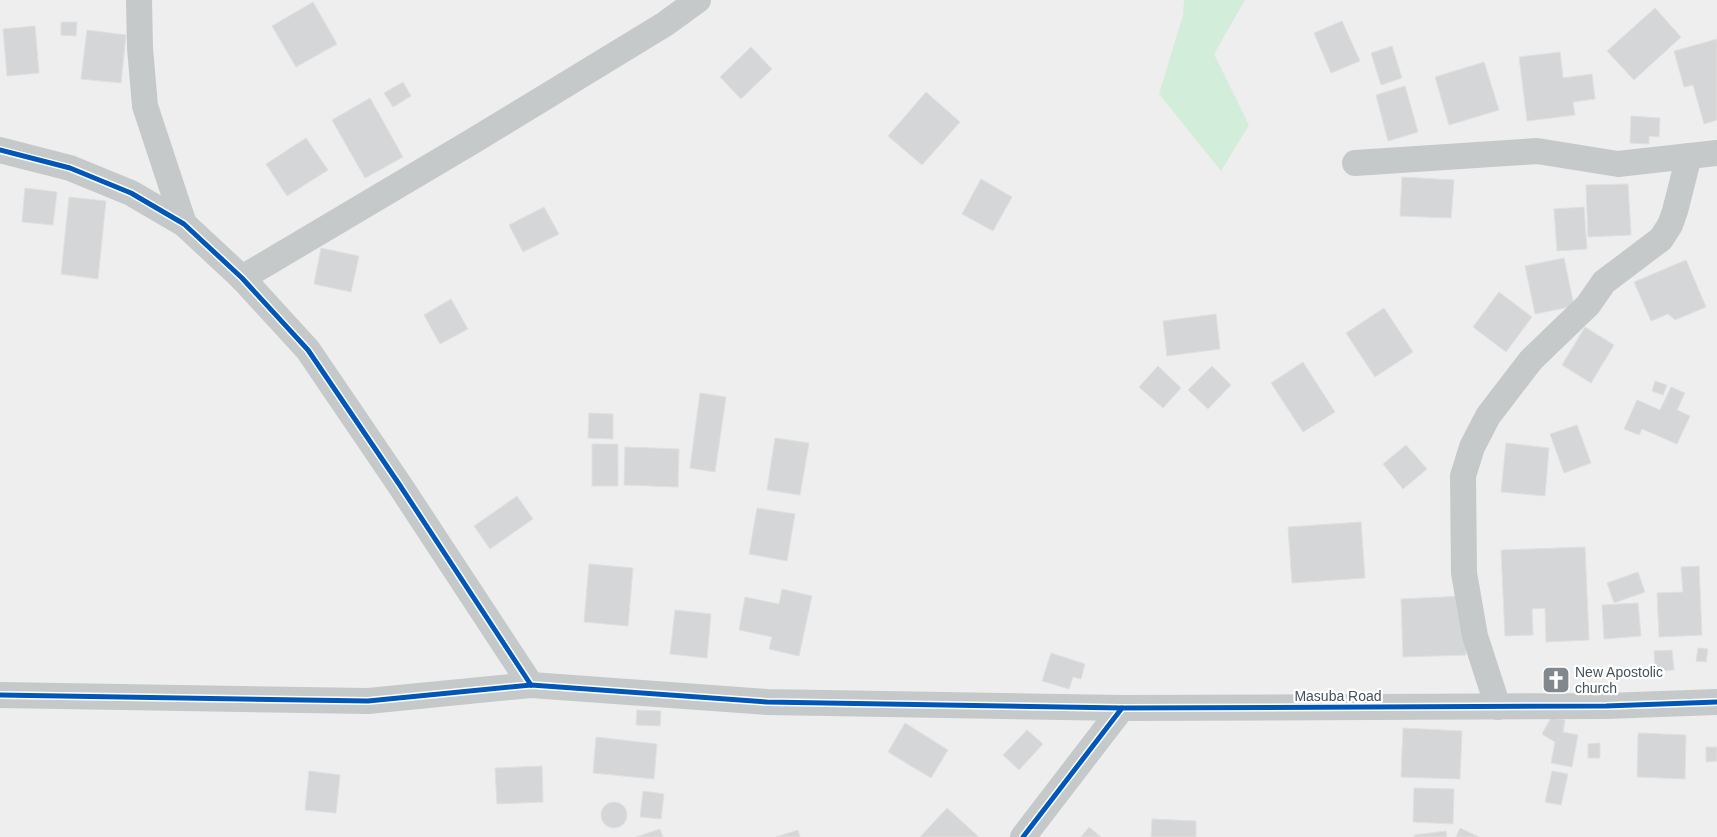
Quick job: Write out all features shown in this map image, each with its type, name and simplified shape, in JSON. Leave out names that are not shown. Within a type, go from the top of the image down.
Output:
[{"type":"street","points":[[139,0],[140,48],[145,106],[184,224]]},
{"type":"street","points":[[242,278],[665,24],[698,0]]},
{"type":"street","points":[[0,150],[70,168],[131,193],[184,224],[242,278],[308,350],[531,685]]},
{"type":"street","points":[[1355,162],[1536,151],[1618,164],[1717,153]]},
{"type":"street","points":[[1498,707],[1475,636],[1464,573],[1464,476],[1472,447],[1488,416],[1531,360],[1588,305],[1604,282],[1661,239],[1670,225],[1675,211],[1690,156]]},
{"type":"street","name":"Masuba Road","points":[[0,695],[368,701],[531,685],[766,702],[1122,708],[1606,706],[1717,702]]},
{"type":"street","points":[[1023,837],[1122,708]]},
{"type":"green space","points":[[1184,0],[1245,0],[1214,54],[1249,125],[1221,171],[1159,94],[1183,15]]},
{"type":"building","points":[[313,2],[337,44],[296,67],[272,26]]},
{"type":"building","points":[[1655,8],[1681,37],[1634,80],[1607,51]]},
{"type":"building","points":[[1342,21],[1360,61],[1331,73],[1314,33]]},
{"type":"building","points":[[61,22],[77,22],[76,36],[61,35]]},
{"type":"building","points":[[35,26],[39,73],[7,76],[3,29]]},
{"type":"building","points":[[87,30],[126,35],[121,83],[81,79]]},
{"type":"building","points":[[1717,39],[1717,120],[1704,124],[1693,85],[1684,87],[1674,51]]},
{"type":"building","points":[[1392,46],[1402,78],[1381,85],[1371,53]]},
{"type":"building","points":[[751,47],[772,69],[741,99],[720,77]]},
{"type":"building","points":[[1560,52],[1563,78],[1592,74],[1595,99],[1573,102],[1575,115],[1527,121],[1519,57]]},
{"type":"building","points":[[1484,62],[1499,110],[1449,125],[1435,77]]},
{"type":"building","points":[[403,82],[411,96],[393,107],[384,93]]},
{"type":"building","points":[[1405,86],[1418,132],[1388,141],[1376,95]]},
{"type":"building","points":[[926,92],[960,122],[922,165],[888,136]]},
{"type":"building","points":[[370,98],[403,157],[365,178],[332,120]]},
{"type":"building","points":[[1631,116],[1660,118],[1659,137],[1649,136],[1649,144],[1630,143]]},
{"type":"building","points":[[306,138],[328,170],[287,196],[266,164]]},
{"type":"building","points":[[1402,177],[1454,180],[1451,218],[1400,216]]},
{"type":"building","points":[[981,179],[1012,197],[993,231],[962,214]]},
{"type":"building","points":[[1628,184],[1631,235],[1588,237],[1586,185]]},
{"type":"building","points":[[25,188],[57,192],[53,225],[22,222]]},
{"type":"building","points":[[69,197],[106,201],[98,279],[61,274]]},
{"type":"building","points":[[544,207],[559,234],[523,252],[509,225]]},
{"type":"building","points":[[1584,207],[1587,249],[1557,251],[1554,209]]},
{"type":"building","points":[[321,248],[359,256],[351,292],[314,284]]},
{"type":"building","points":[[1564,258],[1574,306],[1535,314],[1525,266]]},
{"type":"building","points":[[1686,260],[1706,307],[1675,320],[1668,314],[1651,321],[1634,282]]},
{"type":"building","points":[[1499,292],[1532,317],[1506,352],[1473,327]]},
{"type":"building","points":[[451,299],[468,329],[440,344],[424,315]]},
{"type":"building","points":[[1384,308],[1413,352],[1375,377],[1346,333]]},
{"type":"building","points":[[1216,314],[1220,349],[1167,356],[1163,321]]},
{"type":"building","points":[[1585,327],[1614,345],[1591,383],[1562,365]]},
{"type":"building","points":[[1303,362],[1335,412],[1303,432],[1271,383]]},
{"type":"building","points":[[1158,366],[1181,388],[1163,408],[1139,387]]},
{"type":"building","points":[[1212,366],[1231,385],[1208,409],[1188,390]]},
{"type":"building","points":[[1655,381],[1667,385],[1663,395],[1652,391]]},
{"type":"building","points":[[1671,387],[1685,393],[1677,410],[1690,416],[1677,444],[1642,429],[1639,435],[1624,429],[1637,400],[1660,410]]},
{"type":"building","points":[[700,393],[726,397],[715,472],[690,468]]},
{"type":"building","points":[[589,413],[613,414],[613,439],[588,438]]},
{"type":"building","points":[[1577,425],[1591,463],[1564,473],[1550,434]]},
{"type":"building","points":[[775,438],[809,443],[800,495],[767,490]]},
{"type":"building","points":[[1506,443],[1549,448],[1545,496],[1501,492]]},
{"type":"building","points":[[592,444],[618,444],[618,486],[592,486]]},
{"type":"building","points":[[1406,445],[1427,469],[1403,489],[1383,464]]},
{"type":"building","points":[[625,447],[679,449],[678,487],[624,485]]},
{"type":"building","points":[[517,496],[533,519],[490,549],[474,526]]},
{"type":"building","points":[[757,508],[795,514],[787,561],[749,554]]},
{"type":"building","points":[[1361,522],[1365,578],[1292,583],[1288,527]]},
{"type":"building","points":[[1585,547],[1589,640],[1546,642],[1545,608],[1532,609],[1533,635],[1505,636],[1501,550]]},
{"type":"building","points":[[589,564],[633,568],[628,626],[584,622]]},
{"type":"building","points":[[1699,566],[1702,635],[1659,637],[1657,593],[1683,592],[1681,567]]},
{"type":"building","points":[[1638,572],[1645,592],[1614,603],[1607,583]]},
{"type":"building","points":[[782,589],[812,596],[799,656],[769,649],[772,637],[739,630],[745,597],[779,604]]},
{"type":"building","points":[[1464,596],[1466,655],[1403,657],[1401,599]]},
{"type":"building","points":[[1638,603],[1641,636],[1604,639],[1602,605]]},
{"type":"building","points":[[675,610],[711,614],[707,658],[670,654]]},
{"type":"building","points":[[1698,648],[1708,649],[1706,662],[1696,661]]},
{"type":"building","points":[[1672,650],[1674,670],[1655,671],[1654,651]]},
{"type":"building","points":[[1051,653],[1085,664],[1081,679],[1073,677],[1069,689],[1042,681]]},
{"type":"building","points":[[637,710],[661,711],[660,726],[636,725]]},
{"type":"building","points":[[1551,718],[1565,720],[1563,732],[1578,735],[1572,767],[1551,763],[1555,742],[1542,734]]},
{"type":"building","points":[[905,723],[948,750],[931,778],[888,752]]},
{"type":"building","points":[[1403,728],[1462,731],[1460,779],[1401,777]]},
{"type":"building","points":[[1027,730],[1043,744],[1019,770],[1003,755]]},
{"type":"building","points":[[1638,733],[1686,735],[1685,779],[1637,777]]},
{"type":"building","points":[[596,737],[657,744],[654,779],[593,773]]},
{"type":"building","points":[[1600,743],[1600,758],[1588,758],[1588,744]]},
{"type":"building","points":[[1706,747],[1717,747],[1717,761],[1706,762]]},
{"type":"building","points":[[542,766],[543,802],[497,804],[495,768]]},
{"type":"building","points":[[309,771],[340,775],[336,813],[305,810]]},
{"type":"building","points":[[1552,771],[1568,774],[1561,805],[1545,802]]},
{"type":"building","points":[[1414,788],[1454,789],[1453,824],[1413,822]]},
{"type":"building","points":[[643,791],[664,794],[661,819],[640,817]]},
{"type":"building","points":[[614,802],[623,806],[627,815],[623,824],[614,828],[605,824],[601,815],[605,806]]},
{"type":"building","points":[[947,808],[979,837],[920,837]]},
{"type":"building","points":[[1152,819],[1196,821],[1196,837],[1151,837]]},
{"type":"building","points":[[1089,827],[1101,837],[1081,837]]},
{"type":"building","points":[[1460,828],[1479,837],[1456,837]]},
{"type":"building","points":[[660,829],[663,837],[636,837]]},
{"type":"building","points":[[798,830],[800,837],[776,837]]},
{"type":"building","points":[[1446,831],[1447,837],[1414,837],[1414,835]]},
{"type":"cycle path","points":[[0,150],[70,168],[131,193],[184,224],[242,278],[308,350],[531,685]]},
{"type":"cycle path","points":[[0,695],[368,701],[531,685],[767,702],[1122,708]]},
{"type":"cycle path","points":[[1023,837],[1122,708],[1606,706],[1717,702]]},
{"type":"place","name":"New Apostolic church","points":[[1556,680]]}]
